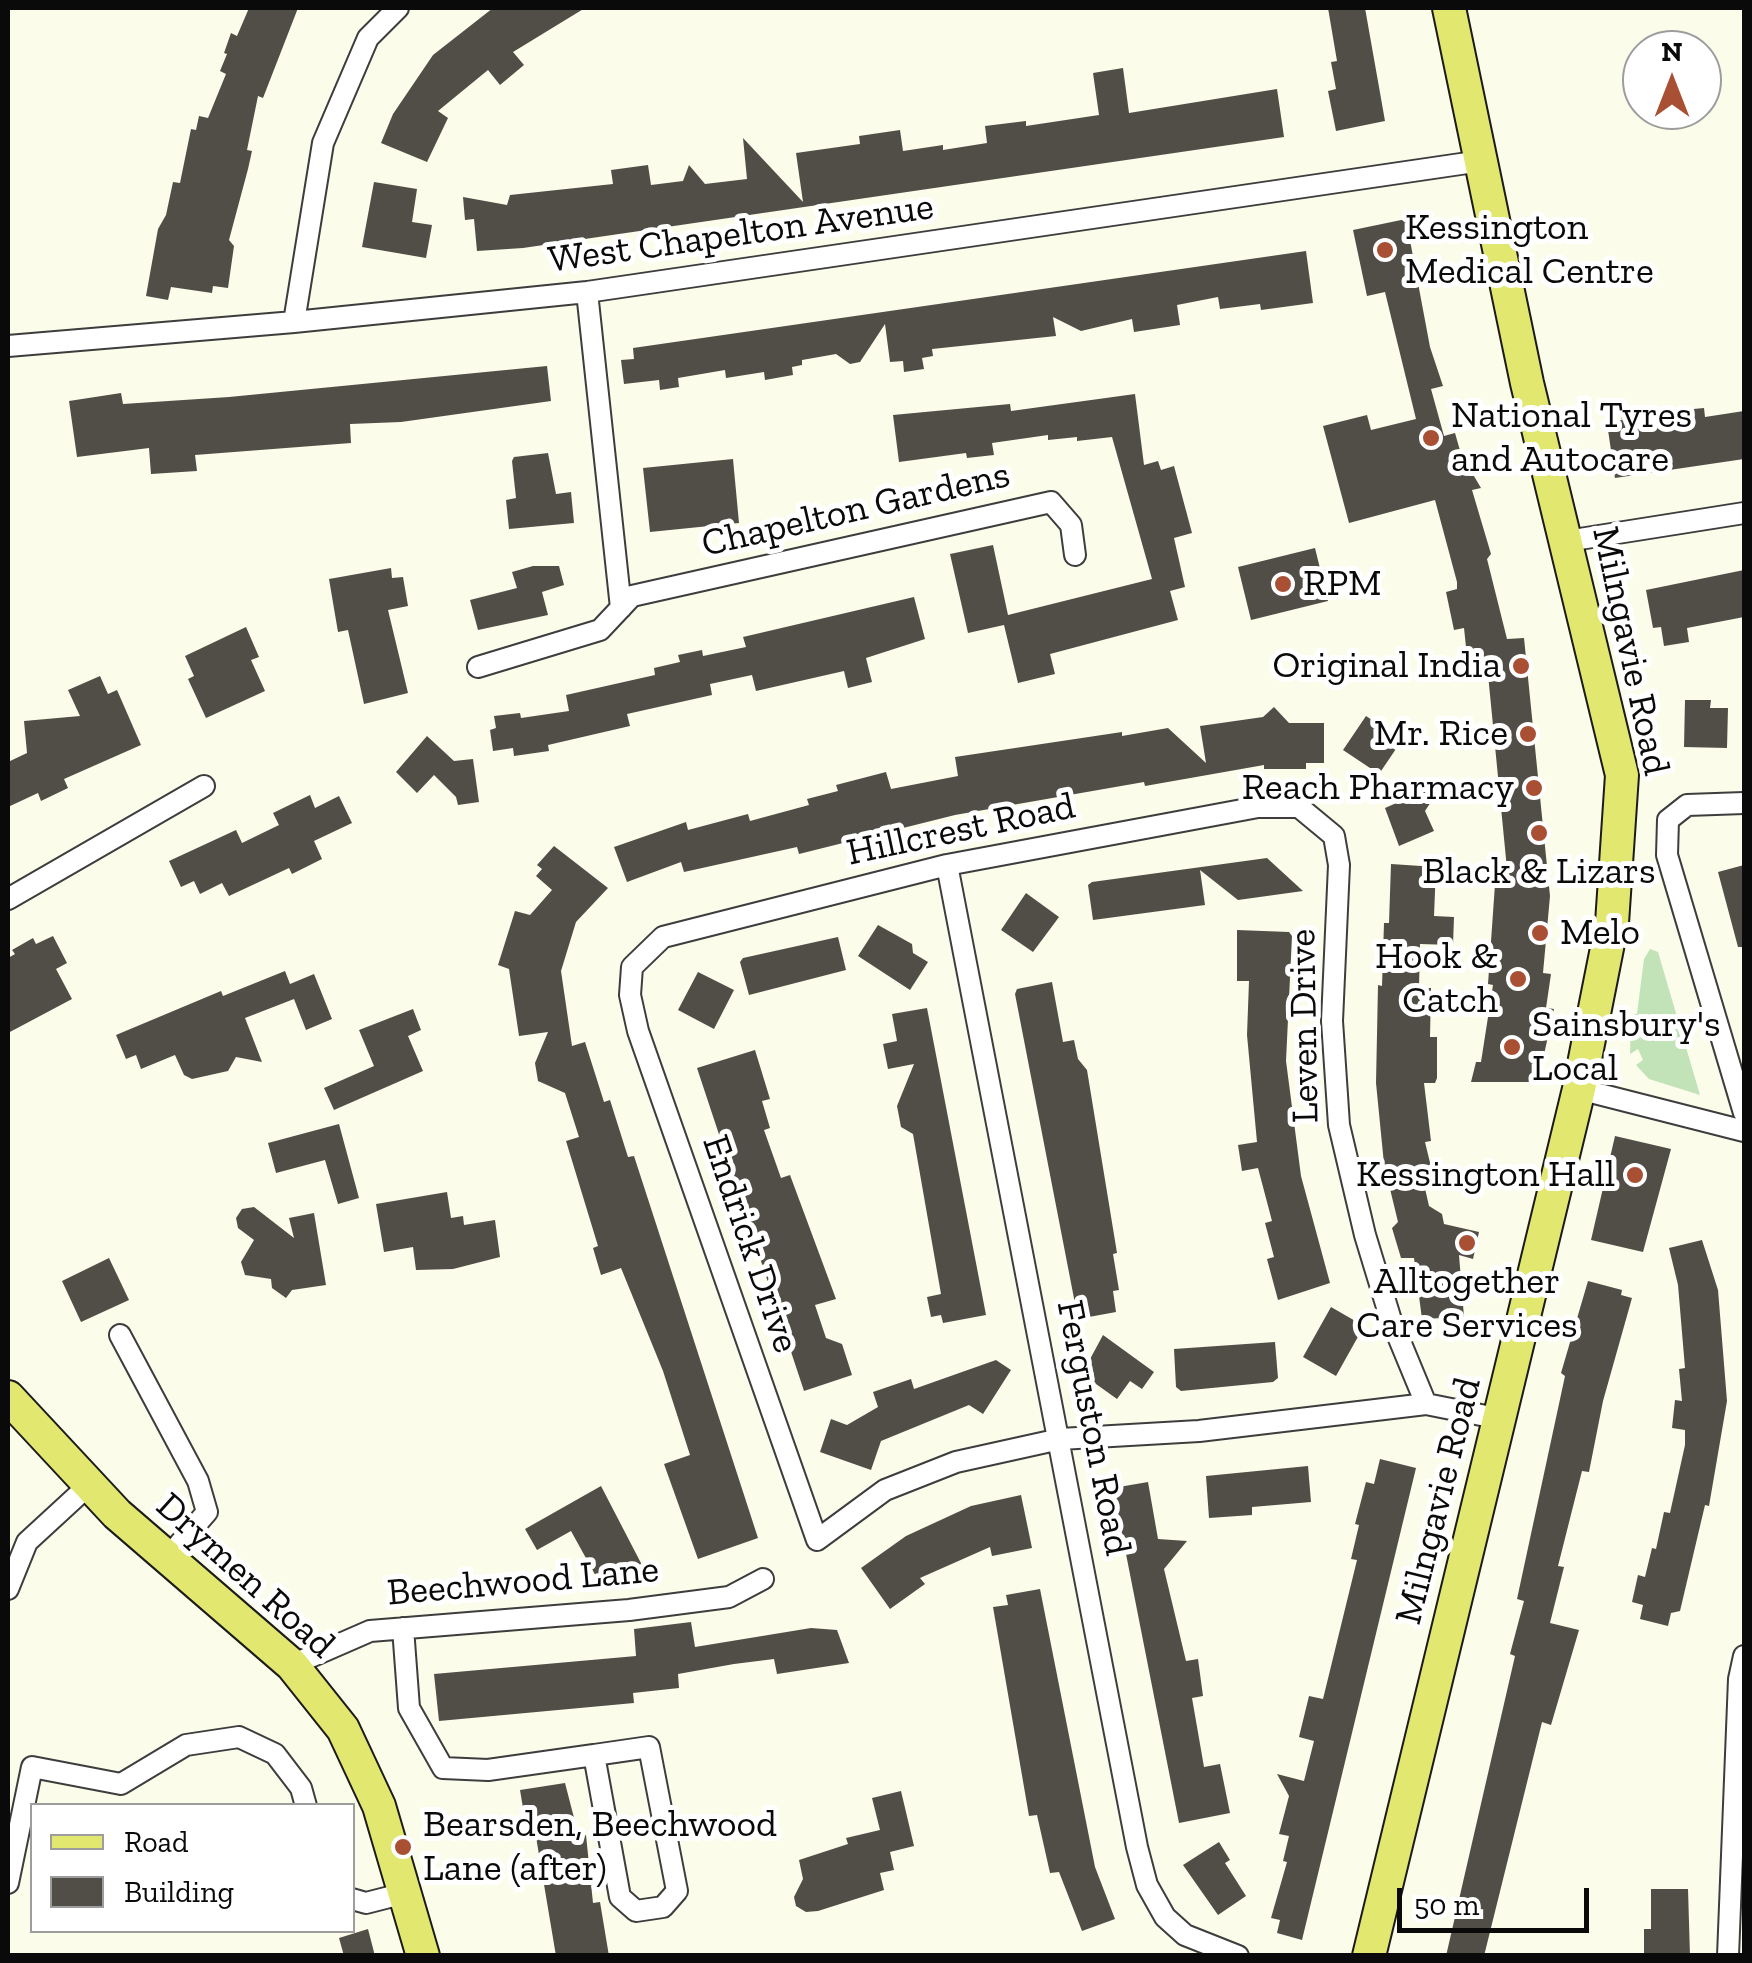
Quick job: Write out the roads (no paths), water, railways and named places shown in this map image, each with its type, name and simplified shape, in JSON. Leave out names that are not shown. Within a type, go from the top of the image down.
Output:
[{"type":"main road","name":"Milngavie Road","points":[[1370,1956],[1579,1088],[1612,924],[1622,775],[1527,383],[1449,8]]},
{"type":"main road","name":"Drymen Road","points":[[8,1397],[89,1485],[292,1665],[343,1729],[379,1806],[423,1956]]},
{"type":"street","points":[[294,322],[323,143],[368,38],[398,8]]},
{"type":"street","name":"West Chapelton Avenue","points":[[8,346],[587,292],[1481,161]]},
{"type":"street","points":[[587,292],[621,608]]},
{"type":"street","name":"Chapelton Gardens","points":[[478,667],[600,630],[632,596],[1051,502],[1070,525],[1075,555]]},
{"type":"street","points":[[1567,541],[1744,512]]},
{"type":"street","points":[[8,900],[204,786]]},
{"type":"street","points":[[1744,803],[1687,804],[1668,820],[1667,854],[1744,1113]]},
{"type":"street","name":"Hillcrest Road","points":[[632,968],[663,937],[947,865],[1258,807],[1299,807],[1316,820]]},
{"type":"street","name":"Leven Drive","points":[[1316,820],[1334,836],[1339,865],[1332,1022],[1339,1125],[1380,1284],[1426,1404]]},
{"type":"street","name":"Ferguston Road","points":[[947,865],[1147,1885],[1165,1917],[1185,1934],[1238,1956]]},
{"type":"street","name":"Endrick Drive","points":[[632,968],[630,995],[638,1031],[817,1540],[885,1490],[956,1462],[1060,1439]]},
{"type":"street","points":[[1579,1088],[1744,1131]]},
{"type":"street","points":[[120,1335],[198,1481],[208,1512],[168,1557]]},
{"type":"street","points":[[1060,1439],[1199,1431],[1426,1404],[1501,1419]]},
{"type":"street","points":[[8,1589],[15,1563],[28,1542],[89,1485]]},
{"type":"street","name":"Beechwood Lane","points":[[292,1665],[370,1631],[629,1610],[729,1597],[762,1579]]},
{"type":"street","points":[[403,1628],[409,1708],[442,1768],[488,1770],[650,1747],[676,1892],[663,1907],[636,1911],[620,1896],[594,1755]]},
{"type":"street","points":[[1728,1956],[1740,1773],[1739,1679],[1744,1656]]},
{"type":"street","points":[[8,1883],[32,1766],[121,1784],[186,1745],[239,1736],[275,1754],[301,1788],[305,1803]]},
{"type":"street","points":[[355,1900],[366,1904],[405,1893]]},
{"type":"place","name":"Kessington Medical Centre","points":[[1385,250]]},
{"type":"place","name":"National Tyres and Autocare","points":[[1431,438]]},
{"type":"place","name":"RPM","points":[[1283,584]]},
{"type":"place","name":"Original India","points":[[1521,666]]},
{"type":"place","name":"Mr. Rice","points":[[1528,734]]},
{"type":"place","name":"Reach Pharmacy","points":[[1534,788]]},
{"type":"place","name":"Black & Lizars","points":[[1539,833]]},
{"type":"place","name":"Melo","points":[[1540,933]]},
{"type":"place","name":"Hook & Catch","points":[[1518,979]]},
{"type":"place","name":"Sainsbury's Local","points":[[1512,1047]]},
{"type":"place","name":"Kessington Hall","points":[[1635,1175]]},
{"type":"place","name":"Alltogether Care Services","points":[[1467,1243]]},
{"type":"place","name":"Bearsden, Beechwood Lane (after)","points":[[403,1847]]}]
